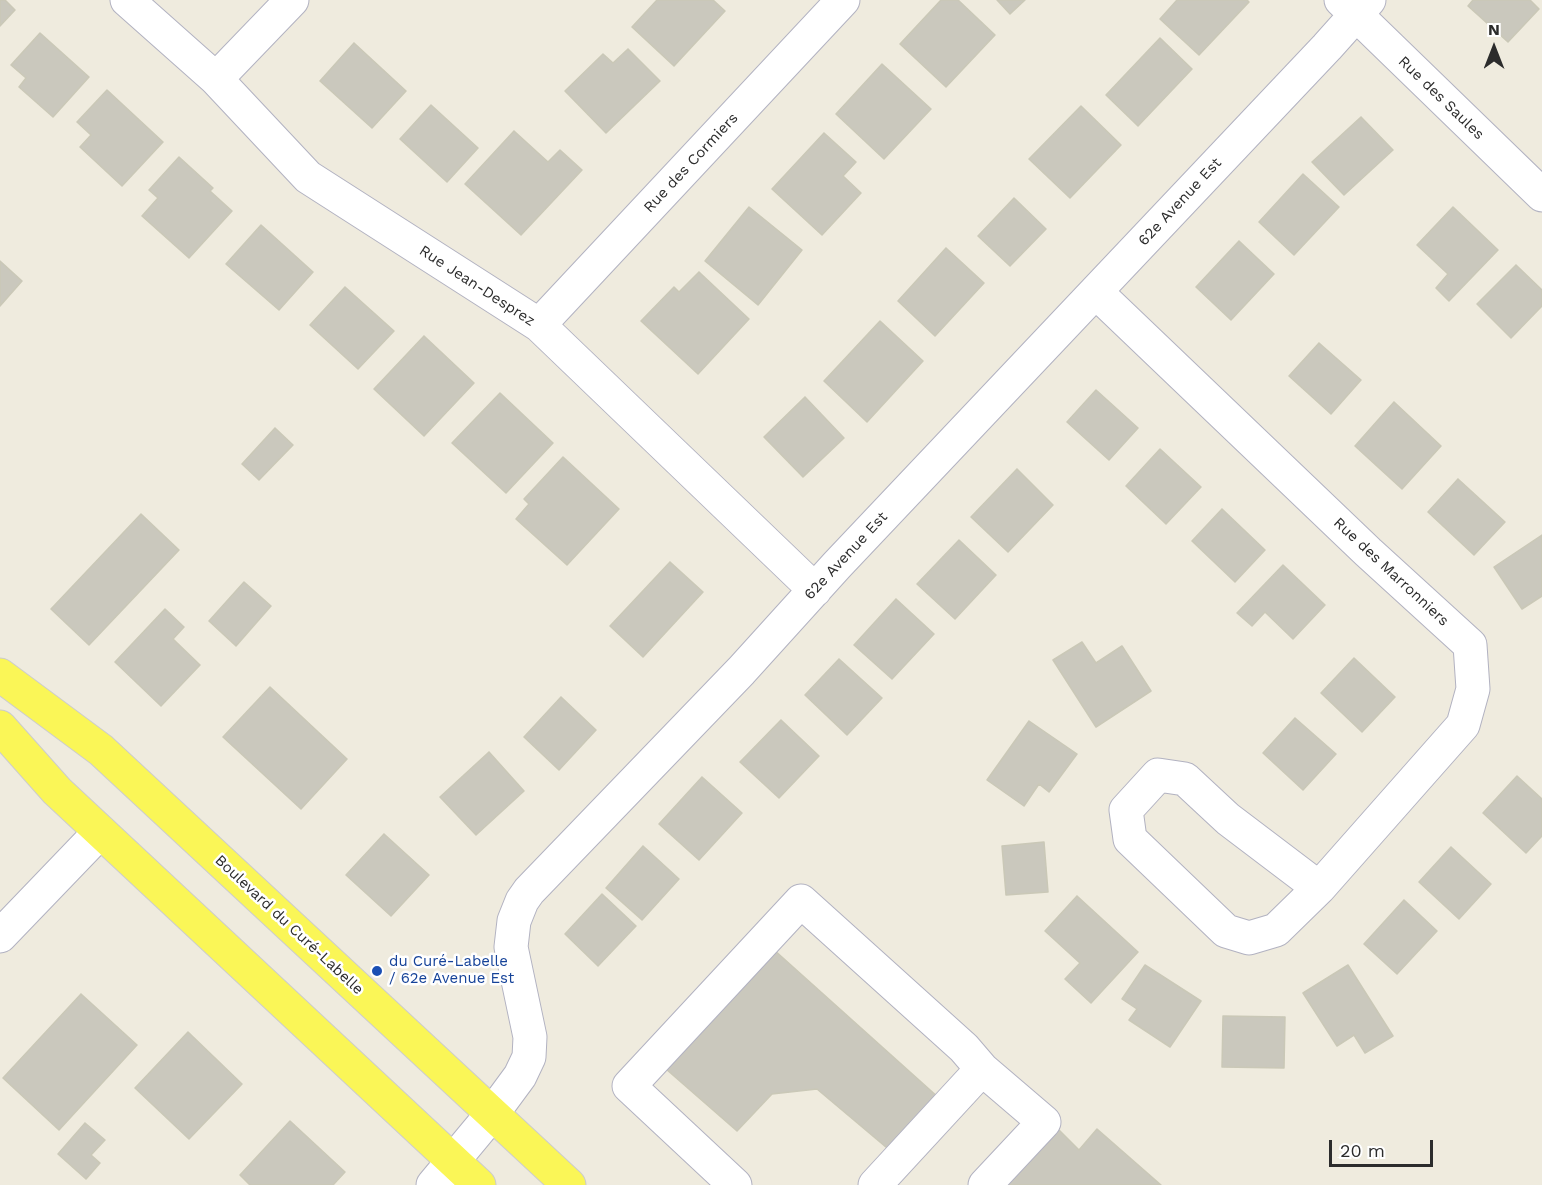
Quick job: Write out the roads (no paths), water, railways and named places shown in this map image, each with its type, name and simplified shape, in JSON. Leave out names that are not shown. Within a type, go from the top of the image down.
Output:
[{"type":"main road","name":"Boulevard du Curé-Labelle","points":[[0,675],[101,750],[570,1185]]},
{"type":"main road","points":[[0,727],[57,791],[443,1173],[479,1185]]},
{"type":"street","name":"Rue Jean-Desprez","points":[[127,0],[216,79],[308,177],[539,325],[815,590]]},
{"type":"street","points":[[216,79],[292,0]]},
{"type":"street","name":"Rue des Cormiers","points":[[539,325],[843,0]]},
{"type":"street","name":"Rue des Saules","points":[[1355,5],[1542,195]]},
{"type":"street","name":"62e Avenue Est","points":[[443,1173],[492,1114],[526,1064],[530,1049],[530,1036],[512,947],[514,921],[522,901],[538,879],[741,670],[1096,292],[1355,5]]},
{"type":"street","name":"Rue des Marronniers","points":[[1096,292],[1368,552],[1470,645],[1473,689],[1463,725],[1319,888],[1276,930],[1249,938],[1226,931],[1130,839],[1126,810],[1158,775],[1185,779],[1228,819],[1319,888]]},
{"type":"street","points":[[0,936],[100,832]]},
{"type":"street","points":[[735,1185],[629,1086],[801,901],[964,1048],[982,1069],[1044,1122],[985,1185]]},
{"type":"street","points":[[875,1185],[982,1069]]},
{"type":"place","name":"du Curé-Labelle / 62e Avenue Est","points":[[377,971]]}]
